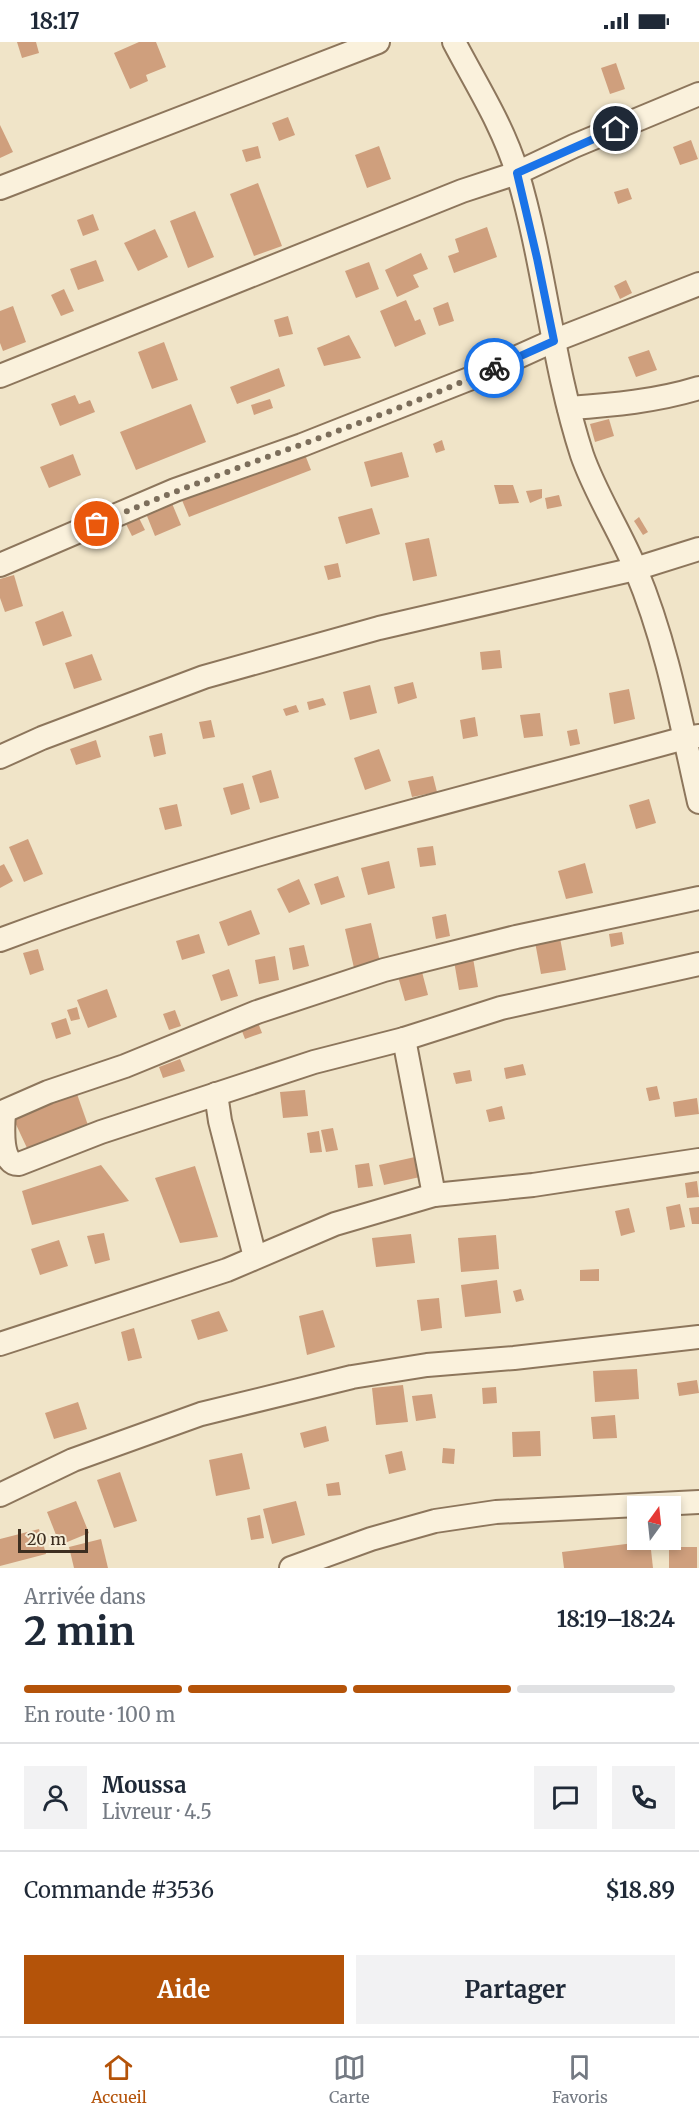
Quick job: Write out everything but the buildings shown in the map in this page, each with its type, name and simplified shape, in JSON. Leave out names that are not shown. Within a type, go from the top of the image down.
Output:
[{"type":"street","points":[[0,188],[378,42]]},
{"type":"street","points":[[454,42],[500,126],[517,173],[569,408],[583,456],[636,569],[664,646],[692,737],[699,802]]},
{"type":"street","points":[[0,376],[462,191],[517,173],[574,146],[699,94]]},
{"type":"street","points":[[0,566],[175,490],[302,445],[699,284]]},
{"type":"street","points":[[569,408],[631,403],[677,395],[699,388]]},
{"type":"street","points":[[0,757],[42,738],[204,677],[379,628],[636,569],[699,549]]},
{"type":"street","points":[[0,940],[64,916],[235,860],[692,737]]},
{"type":"street","points":[[699,898],[516,937],[384,970],[257,1012],[125,1066],[48,1092],[2,1112],[4,1150],[8,1161],[19,1164],[101,1132],[314,1062],[404,1039],[501,1008],[699,964]]},
{"type":"street","points":[[404,1039],[434,1195]]},
{"type":"street","points":[[216,1094],[220,1121],[255,1257]]},
{"type":"street","points":[[0,1344],[227,1270],[335,1224],[434,1195],[533,1185],[699,1160]]},
{"type":"street","points":[[0,1495],[73,1460],[201,1414],[352,1377],[427,1365],[514,1358],[699,1337]]},
{"type":"street","points":[[298,1567],[371,1539],[435,1521],[496,1512],[699,1502]]},
{"type":"way so far","points":[[97,524],[175,490],[302,445],[494,368]]},
{"type":"route","points":[[494,368],[554,341],[517,173],[616,129]]}]
